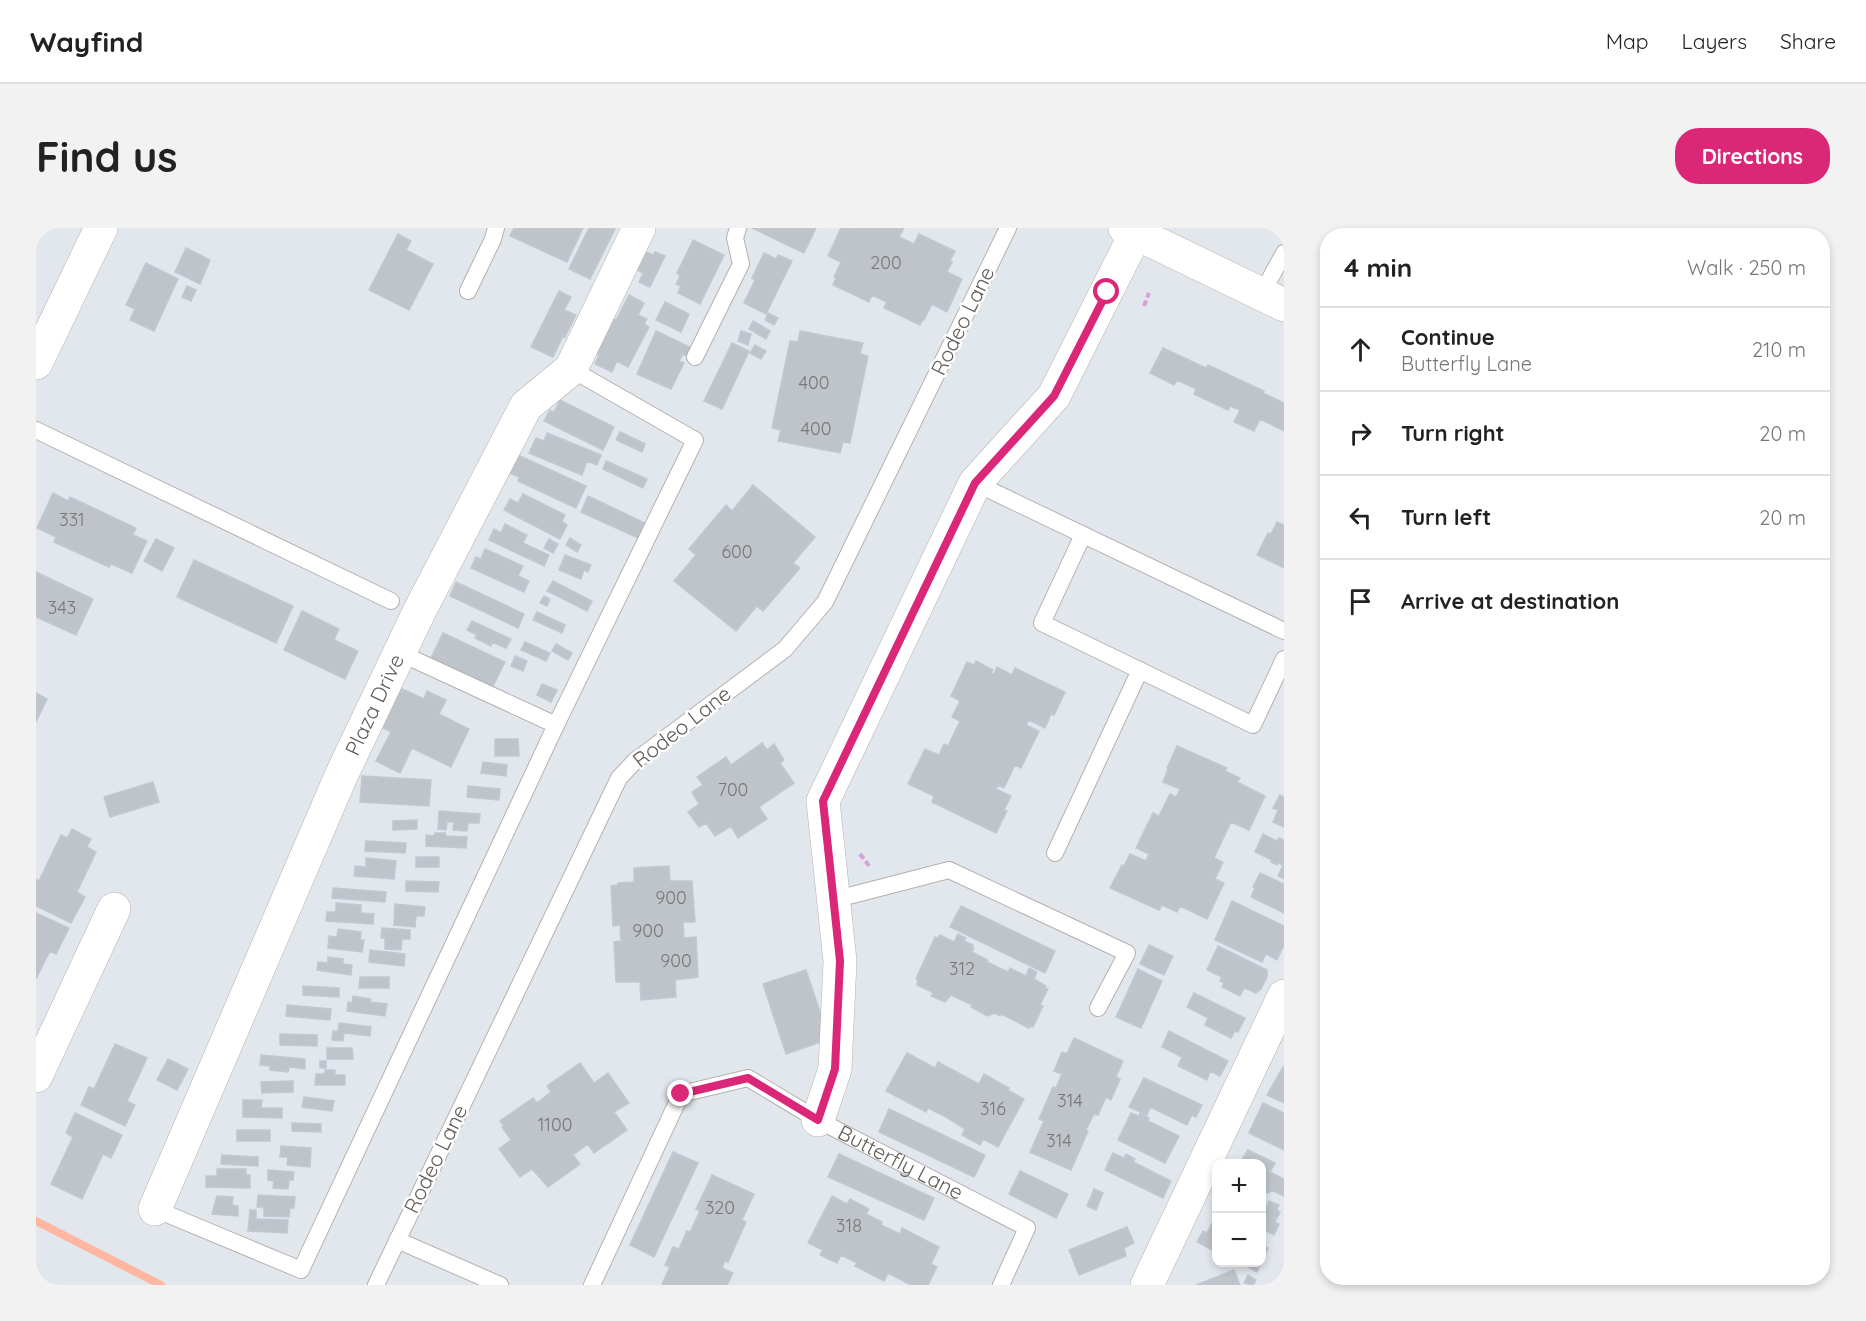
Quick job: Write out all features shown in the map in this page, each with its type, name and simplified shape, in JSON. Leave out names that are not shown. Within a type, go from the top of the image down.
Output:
[{"type":"street","points":[[36,363],[101,228]]},
{"type":"street","name":"Plaza Drive","points":[[155,1209],[341,776],[424,602],[526,406],[571,369],[639,228]]},
{"type":"street","points":[[1131,231],[1273,300]]},
{"type":"street","name":"Butterfly Lane","points":[[818,1120],[835,1069],[840,961],[823,801],[975,483],[1054,396],[1131,231]]},
{"type":"street","points":[[36,1076],[114,909]]},
{"type":"street","points":[[1147,1285],[1284,996]]},
{"type":"lane","points":[[468,291],[496,228]]},
{"type":"lane","points":[[695,357],[741,264],[735,238],[738,228]]},
{"type":"lane","name":"Rodeo Lane","points":[[376,1285],[619,778],[635,762],[785,649],[825,602],[1008,228]]},
{"type":"lane","points":[[1273,300],[1284,253]]},
{"type":"lane","points":[[155,1209],[301,1270],[556,725],[695,440],[571,369]]},
{"type":"lane","points":[[36,430],[391,601]]},
{"type":"lane","points":[[975,483],[1284,631]]},
{"type":"lane","points":[[1083,535],[1042,623],[1253,724],[1284,659]]},
{"type":"lane","points":[[400,653],[556,725]]},
{"type":"lane","points":[[1055,853],[1140,670]]},
{"type":"lane","points":[[833,900],[949,870],[1127,953],[1098,1008]]},
{"type":"lane","points":[[592,1285],[681,1094],[748,1078],[818,1120]]},
{"type":"lane","name":"Butterfly Lane","points":[[818,1120],[1027,1228],[1001,1285]]},
{"type":"lane","points":[[397,1240],[500,1285]]},
{"type":"path","points":[[1144,306],[1149,293]]},
{"type":"path","points":[[860,853],[873,871],[881,888]]},
{"type":"building","points":[[514,228],[583,228],[567,262],[510,236]]},
{"type":"building","points":[[589,228],[615,229],[590,279],[569,269]]},
{"type":"building","points":[[752,228],[816,228],[804,253]]},
{"type":"building","points":[[841,228],[857,230],[857,228],[904,228],[899,237],[914,244],[919,234],[955,251],[947,272],[962,279],[947,312],[932,304],[920,325],[884,308],[887,302],[872,295],[869,302],[833,285],[841,262],[828,256]]},
{"type":"building","points":[[398,234],[411,241],[406,250],[433,264],[409,310],[369,290]]},
{"type":"building","points":[[693,240],[724,255],[700,304],[678,293],[681,286],[676,284],[680,276],[677,273]]},
{"type":"building","points":[[186,248],[210,260],[200,284],[175,272]]},
{"type":"building","points":[[643,251],[665,256],[650,287],[639,282],[643,273],[635,269]]},
{"type":"building","points":[[764,253],[776,259],[778,255],[792,261],[766,314],[744,303],[755,280],[752,278]]},
{"type":"building","points":[[146,263],[178,279],[154,331],[130,320],[135,309],[126,305]]},
{"type":"building","points":[[187,286],[196,290],[191,301],[182,297]]},
{"type":"building","points":[[559,291],[571,297],[564,310],[576,315],[553,357],[531,347]]},
{"type":"building","points":[[629,295],[644,303],[638,315],[647,319],[644,324],[649,327],[628,367],[617,361],[612,372],[595,364],[599,355],[594,353],[611,318],[616,320]]},
{"type":"building","points":[[665,302],[689,314],[681,332],[656,320]]},
{"type":"building","points":[[768,313],[778,318],[774,325],[765,320]]},
{"type":"building","points":[[753,321],[770,331],[766,339],[749,329]]},
{"type":"building","points":[[656,331],[692,348],[688,357],[683,354],[679,361],[684,363],[671,389],[637,374]]},
{"type":"building","points":[[741,331],[751,334],[748,345],[738,341]]},
{"type":"building","points":[[800,331],[863,343],[860,354],[868,356],[850,443],[843,442],[840,453],[778,441],[781,430],[772,428],[790,341],[798,342]]},
{"type":"building","points":[[732,343],[749,351],[722,409],[704,401]]},
{"type":"building","points":[[755,345],[766,351],[761,359],[750,353]]},
{"type":"building","points":[[1163,348],[1206,368],[1208,365],[1284,403],[1284,431],[1260,419],[1254,431],[1234,422],[1240,410],[1230,406],[1228,410],[1194,394],[1196,389],[1177,380],[1174,385],[1150,373]]},
{"type":"building","points":[[560,400],[614,427],[603,450],[544,421],[550,410],[554,412]]},
{"type":"building","points":[[620,432],[645,444],[642,452],[616,440]]},
{"type":"building","points":[[547,433],[601,455],[597,465],[587,461],[582,475],[529,453],[536,438],[544,441]]},
{"type":"building","points":[[518,455],[586,486],[576,508],[518,481],[519,477],[510,473]]},
{"type":"building","points":[[606,461],[647,479],[643,488],[603,469]]},
{"type":"building","points":[[753,485],[815,537],[793,563],[800,568],[763,611],[757,606],[736,631],[674,581],[696,555],[689,549],[726,505],[732,511]]},
{"type":"building","points":[[53,493],[68,501],[70,497],[136,528],[133,535],[147,541],[132,573],[111,564],[109,567],[54,542],[56,537],[37,528]]},
{"type":"building","points":[[523,494],[565,515],[562,521],[567,525],[560,539],[504,510],[510,499],[518,503]]},
{"type":"building","points":[[588,496],[645,523],[638,538],[581,512]]},
{"type":"building","points":[[1277,522],[1284,525],[1284,568],[1257,555],[1268,533],[1271,534]]},
{"type":"building","points":[[505,524],[527,535],[523,543],[549,555],[544,566],[489,540],[494,529],[501,533]]},
{"type":"building","points":[[570,538],[581,545],[577,552],[566,545]]},
{"type":"building","points":[[156,539],[174,548],[162,571],[144,561]]},
{"type":"building","points":[[549,539],[558,544],[553,553],[544,548]]},
{"type":"building","points":[[485,549],[523,566],[518,576],[529,581],[524,592],[471,568],[476,557],[481,559]]},
{"type":"building","points":[[565,555],[591,565],[588,572],[584,570],[581,579],[559,570]]},
{"type":"building","points":[[194,560],[293,606],[276,643],[177,597]]},
{"type":"building","points":[[36,572],[93,599],[76,635],[36,617]]},
{"type":"building","points":[[553,581],[592,601],[587,611],[547,591]]},
{"type":"building","points":[[456,582],[524,614],[518,628],[450,596]]},
{"type":"building","points":[[544,596],[550,599],[547,606],[540,603]]},
{"type":"building","points":[[302,611],[339,629],[334,640],[358,651],[345,679],[284,650]]},
{"type":"building","points":[[537,612],[565,625],[562,633],[533,620]]},
{"type":"building","points":[[472,621],[511,639],[506,648],[492,642],[491,646],[475,638],[477,635],[467,630]]},
{"type":"building","points":[[443,633],[505,662],[491,690],[430,660]]},
{"type":"building","points":[[525,642],[550,653],[546,661],[521,650]]},
{"type":"building","points":[[556,644],[572,653],[568,660],[552,651]]},
{"type":"building","points":[[515,656],[527,661],[523,671],[511,666]]},
{"type":"building","points":[[976,661],[993,670],[991,673],[994,674],[997,667],[1012,675],[1015,668],[1065,692],[1045,728],[1029,720],[1026,725],[1039,731],[1021,768],[1015,765],[1004,788],[998,785],[996,789],[1011,796],[1004,810],[1007,811],[996,833],[932,802],[934,796],[908,784],[925,749],[939,755],[944,744],[948,746],[960,721],[952,717],[960,701],[951,696],[967,662],[974,665]]},
{"type":"building","points":[[542,684],[557,690],[551,702],[537,695]]},
{"type":"building","points":[[400,688],[424,699],[427,691],[446,700],[439,714],[469,729],[451,767],[412,748],[400,773],[376,761],[391,732],[381,727]]},
{"type":"building","points":[[36,693],[47,699],[36,722]]},
{"type":"building","points":[[495,739],[518,739],[519,756],[495,756]]},
{"type":"building","points":[[762,743],[767,750],[774,744],[784,760],[780,763],[794,783],[759,807],[767,819],[738,838],[731,826],[715,836],[706,823],[699,827],[688,812],[699,804],[692,792],[703,785],[697,777],[726,757],[731,765]]},
{"type":"building","points":[[1177,746],[1227,768],[1225,771],[1240,778],[1237,782],[1265,796],[1249,830],[1231,822],[1214,858],[1223,862],[1215,879],[1224,883],[1207,919],[1180,906],[1177,912],[1162,905],[1159,910],[1110,888],[1130,854],[1146,861],[1149,854],[1136,848],[1153,813],[1159,816],[1170,794],[1176,797],[1180,789],[1163,782]]},
{"type":"building","points":[[483,762],[507,765],[506,776],[481,773]]},
{"type":"building","points":[[362,776],[431,780],[429,806],[360,802]]},
{"type":"building","points":[[153,782],[159,802],[110,817],[104,797]]},
{"type":"building","points":[[468,786],[500,789],[499,800],[467,797]]},
{"type":"building","points":[[1280,795],[1284,797],[1284,827],[1273,822],[1278,810],[1273,808]]},
{"type":"building","points":[[439,811],[480,814],[479,823],[468,823],[467,831],[453,830],[454,822],[447,822],[446,830],[438,829]]},
{"type":"building","points":[[417,820],[417,829],[393,830],[393,821]]},
{"type":"building","points":[[72,829],[91,839],[87,847],[96,852],[77,892],[85,897],[71,923],[36,906],[36,879],[39,881],[61,835],[67,838]]},
{"type":"building","points":[[435,833],[467,837],[466,848],[426,846],[426,835],[434,836]]},
{"type":"building","points":[[1263,834],[1277,841],[1279,838],[1284,840],[1284,879],[1278,876],[1283,865],[1278,863],[1277,865],[1255,852]]},
{"type":"building","points":[[366,841],[406,843],[405,853],[365,851]]},
{"type":"building","points":[[416,857],[439,857],[439,867],[416,867]]},
{"type":"building","points":[[366,858],[396,861],[394,879],[354,876],[355,866],[366,867]]},
{"type":"building","points":[[669,866],[670,881],[692,881],[695,922],[683,922],[684,938],[696,937],[698,977],[675,980],[676,997],[641,1000],[640,982],[616,982],[614,942],[621,941],[620,925],[613,926],[611,886],[634,882],[634,868]]},
{"type":"building","points":[[1260,873],[1284,884],[1284,913],[1251,897]]},
{"type":"building","points":[[406,881],[439,882],[438,892],[406,891]]},
{"type":"building","points":[[333,888],[386,892],[385,902],[332,898]]},
{"type":"building","points":[[1232,901],[1284,926],[1284,945],[1277,960],[1266,954],[1262,962],[1215,940]]},
{"type":"building","points":[[336,903],[361,905],[361,913],[374,914],[373,924],[326,921],[327,912],[336,912]]},
{"type":"building","points":[[395,904],[425,907],[424,916],[416,916],[415,927],[394,925]]},
{"type":"building","points":[[961,906],[1055,951],[1045,973],[950,927]]},
{"type":"building","points":[[36,913],[69,928],[56,954],[50,951],[36,979]]},
{"type":"building","points":[[382,928],[410,930],[410,939],[402,939],[401,950],[385,949],[385,938],[381,938]]},
{"type":"building","points":[[338,929],[361,932],[360,940],[364,940],[362,952],[328,948],[329,936],[337,937]]},
{"type":"building","points":[[958,934],[966,938],[964,941],[973,945],[972,952],[988,960],[987,962],[1008,972],[1010,968],[1026,976],[1029,968],[1037,972],[1034,979],[1048,989],[1033,1027],[1029,1028],[1001,1014],[1000,1016],[995,1013],[987,1016],[971,1007],[972,1005],[951,995],[945,1002],[931,996],[933,993],[917,985],[918,980],[916,979],[935,937],[938,938],[940,935],[954,942]]},
{"type":"building","points":[[1149,945],[1173,956],[1164,975],[1140,964]]},
{"type":"building","points":[[1218,946],[1267,970],[1267,977],[1261,989],[1256,993],[1244,988],[1240,996],[1222,987],[1224,983],[1220,981],[1222,977],[1207,970]]},
{"type":"building","points":[[370,950],[405,954],[404,966],[369,962]]},
{"type":"building","points":[[328,957],[343,959],[343,964],[352,965],[351,975],[317,970],[318,962],[328,963]]},
{"type":"building","points":[[1138,969],[1162,981],[1141,1028],[1116,1017]]},
{"type":"building","points":[[806,970],[829,1039],[786,1054],[763,984]]},
{"type":"building","points":[[360,977],[389,977],[389,988],[359,988]]},
{"type":"building","points":[[303,986],[339,988],[339,997],[303,995]]},
{"type":"building","points":[[1194,993],[1245,1018],[1238,1032],[1235,1031],[1231,1038],[1205,1025],[1208,1018],[1187,1007]]},
{"type":"building","points":[[353,996],[371,999],[370,1002],[387,1004],[385,1016],[347,1011],[348,1002],[352,1003]]},
{"type":"building","points":[[287,1005],[331,1009],[330,1020],[286,1016]]},
{"type":"building","points":[[339,1023],[371,1027],[370,1036],[344,1033],[343,1041],[332,1040],[333,1031],[338,1031]]},
{"type":"building","points":[[1169,1031],[1228,1061],[1220,1076],[1210,1071],[1207,1080],[1178,1066],[1182,1057],[1162,1047]]},
{"type":"building","points":[[280,1034],[317,1035],[317,1046],[280,1045]]},
{"type":"building","points":[[1074,1038],[1123,1061],[1116,1077],[1120,1079],[1111,1100],[1106,1097],[1098,1115],[1094,1114],[1071,1170],[1030,1152],[1044,1121],[1039,1119],[1053,1087],[1056,1088],[1062,1074],[1054,1071],[1062,1052],[1067,1054]]},
{"type":"building","points":[[115,1044],[147,1058],[127,1101],[135,1105],[125,1126],[81,1105],[89,1087],[94,1089]]},
{"type":"building","points":[[327,1048],[352,1048],[353,1059],[327,1059]]},
{"type":"building","points":[[907,1053],[935,1068],[938,1062],[979,1084],[984,1074],[1024,1099],[998,1147],[983,1139],[980,1145],[962,1135],[965,1129],[946,1117],[928,1108],[926,1112],[886,1091]]},
{"type":"building","points":[[261,1055],[305,1059],[305,1069],[289,1067],[288,1072],[270,1070],[270,1066],[260,1065]]},
{"type":"building","points":[[168,1059],[188,1069],[177,1090],[157,1080]]},
{"type":"building","points":[[320,1061],[326,1061],[326,1068],[320,1068]]},
{"type":"building","points":[[580,1063],[594,1083],[608,1073],[629,1103],[614,1112],[627,1130],[594,1153],[588,1144],[573,1155],[580,1164],[548,1187],[532,1169],[520,1177],[499,1149],[511,1140],[500,1121],[533,1098],[537,1103],[551,1092],[547,1086]]},
{"type":"building","points":[[1284,1067],[1284,1103],[1267,1095]]},
{"type":"building","points":[[325,1070],[335,1070],[335,1075],[345,1075],[345,1085],[315,1085],[316,1074],[325,1074]]},
{"type":"building","points":[[1144,1078],[1202,1105],[1196,1117],[1192,1115],[1187,1125],[1150,1107],[1147,1115],[1129,1107]]},
{"type":"building","points":[[293,1081],[293,1092],[262,1093],[261,1082]]},
{"type":"building","points":[[304,1097],[334,1101],[332,1111],[302,1107]]},
{"type":"building","points":[[243,1100],[262,1100],[261,1108],[282,1108],[282,1118],[243,1117]]},
{"type":"building","points":[[1263,1103],[1284,1113],[1284,1150],[1249,1133]]},
{"type":"building","points":[[889,1109],[985,1155],[974,1177],[879,1132]]},
{"type":"building","points":[[75,1113],[122,1135],[111,1158],[103,1154],[82,1199],[51,1184],[73,1137],[66,1133]]},
{"type":"building","points":[[1131,1113],[1139,1116],[1140,1113],[1149,1118],[1148,1121],[1179,1136],[1165,1163],[1118,1140]]},
{"type":"building","points":[[292,1123],[321,1124],[321,1132],[292,1131]]},
{"type":"building","points":[[237,1130],[270,1130],[270,1141],[237,1141]]},
{"type":"building","points":[[281,1146],[311,1148],[310,1167],[287,1165],[288,1157],[280,1157]]},
{"type":"building","points":[[1248,1150],[1275,1163],[1270,1172],[1284,1179],[1284,1196],[1271,1190],[1269,1193],[1266,1192],[1266,1159],[1242,1159]]},
{"type":"building","points":[[673,1152],[698,1163],[654,1257],[630,1245]]},
{"type":"building","points":[[1113,1153],[1124,1158],[1126,1154],[1135,1159],[1133,1162],[1171,1181],[1163,1198],[1105,1170]]},
{"type":"building","points":[[839,1154],[934,1198],[924,1220],[828,1177]]},
{"type":"building","points":[[222,1155],[258,1157],[258,1166],[221,1164]]},
{"type":"building","points":[[217,1169],[246,1169],[246,1175],[250,1175],[250,1188],[206,1187],[206,1176],[217,1176]]},
{"type":"building","points":[[268,1170],[294,1172],[293,1180],[289,1180],[288,1189],[273,1188],[274,1181],[268,1180]]},
{"type":"building","points":[[1020,1171],[1068,1194],[1056,1218],[1009,1194]]},
{"type":"building","points":[[712,1175],[754,1194],[742,1220],[746,1222],[728,1262],[725,1261],[722,1268],[733,1273],[727,1285],[663,1285],[670,1267],[665,1265],[673,1247],[679,1249],[687,1231],[690,1232],[700,1211],[696,1209]]},
{"type":"building","points":[[1094,1189],[1103,1193],[1096,1210],[1087,1206]]},
{"type":"building","points":[[258,1195],[295,1197],[294,1208],[290,1208],[289,1217],[264,1216],[264,1207],[257,1207]]},
{"type":"building","points":[[217,1196],[233,1197],[232,1205],[238,1206],[238,1216],[212,1214]]},
{"type":"building","points":[[832,1196],[847,1204],[850,1199],[869,1209],[866,1214],[882,1222],[881,1225],[900,1234],[902,1228],[939,1247],[931,1264],[937,1267],[928,1285],[911,1285],[888,1273],[884,1281],[855,1266],[857,1263],[841,1255],[837,1263],[820,1255],[823,1250],[808,1243]]},
{"type":"building","points":[[1269,1201],[1279,1205],[1277,1210],[1280,1212],[1275,1222],[1279,1224],[1274,1235],[1266,1231],[1266,1208]]},
{"type":"building","points":[[250,1210],[256,1210],[256,1219],[288,1220],[287,1233],[248,1231]]},
{"type":"building","points":[[1212,1223],[1212,1250],[1197,1242],[1203,1231],[1207,1233]]},
{"type":"building","points":[[1127,1227],[1134,1243],[1124,1248],[1126,1256],[1079,1275],[1069,1250]]},
{"type":"building","points":[[1248,1267],[1259,1267],[1257,1272]]},
{"type":"building","points":[[1234,1270],[1240,1285],[1196,1285]]},
{"type":"building","points":[[1248,1275],[1256,1280],[1253,1285],[1244,1283]]},
{"type":"waterway","points":[[36,1221],[161,1285]]},
{"type":"route","points":[[681,1094],[748,1078],[818,1120],[835,1069],[840,961],[823,801],[975,483],[1054,396],[1107,292]]}]
